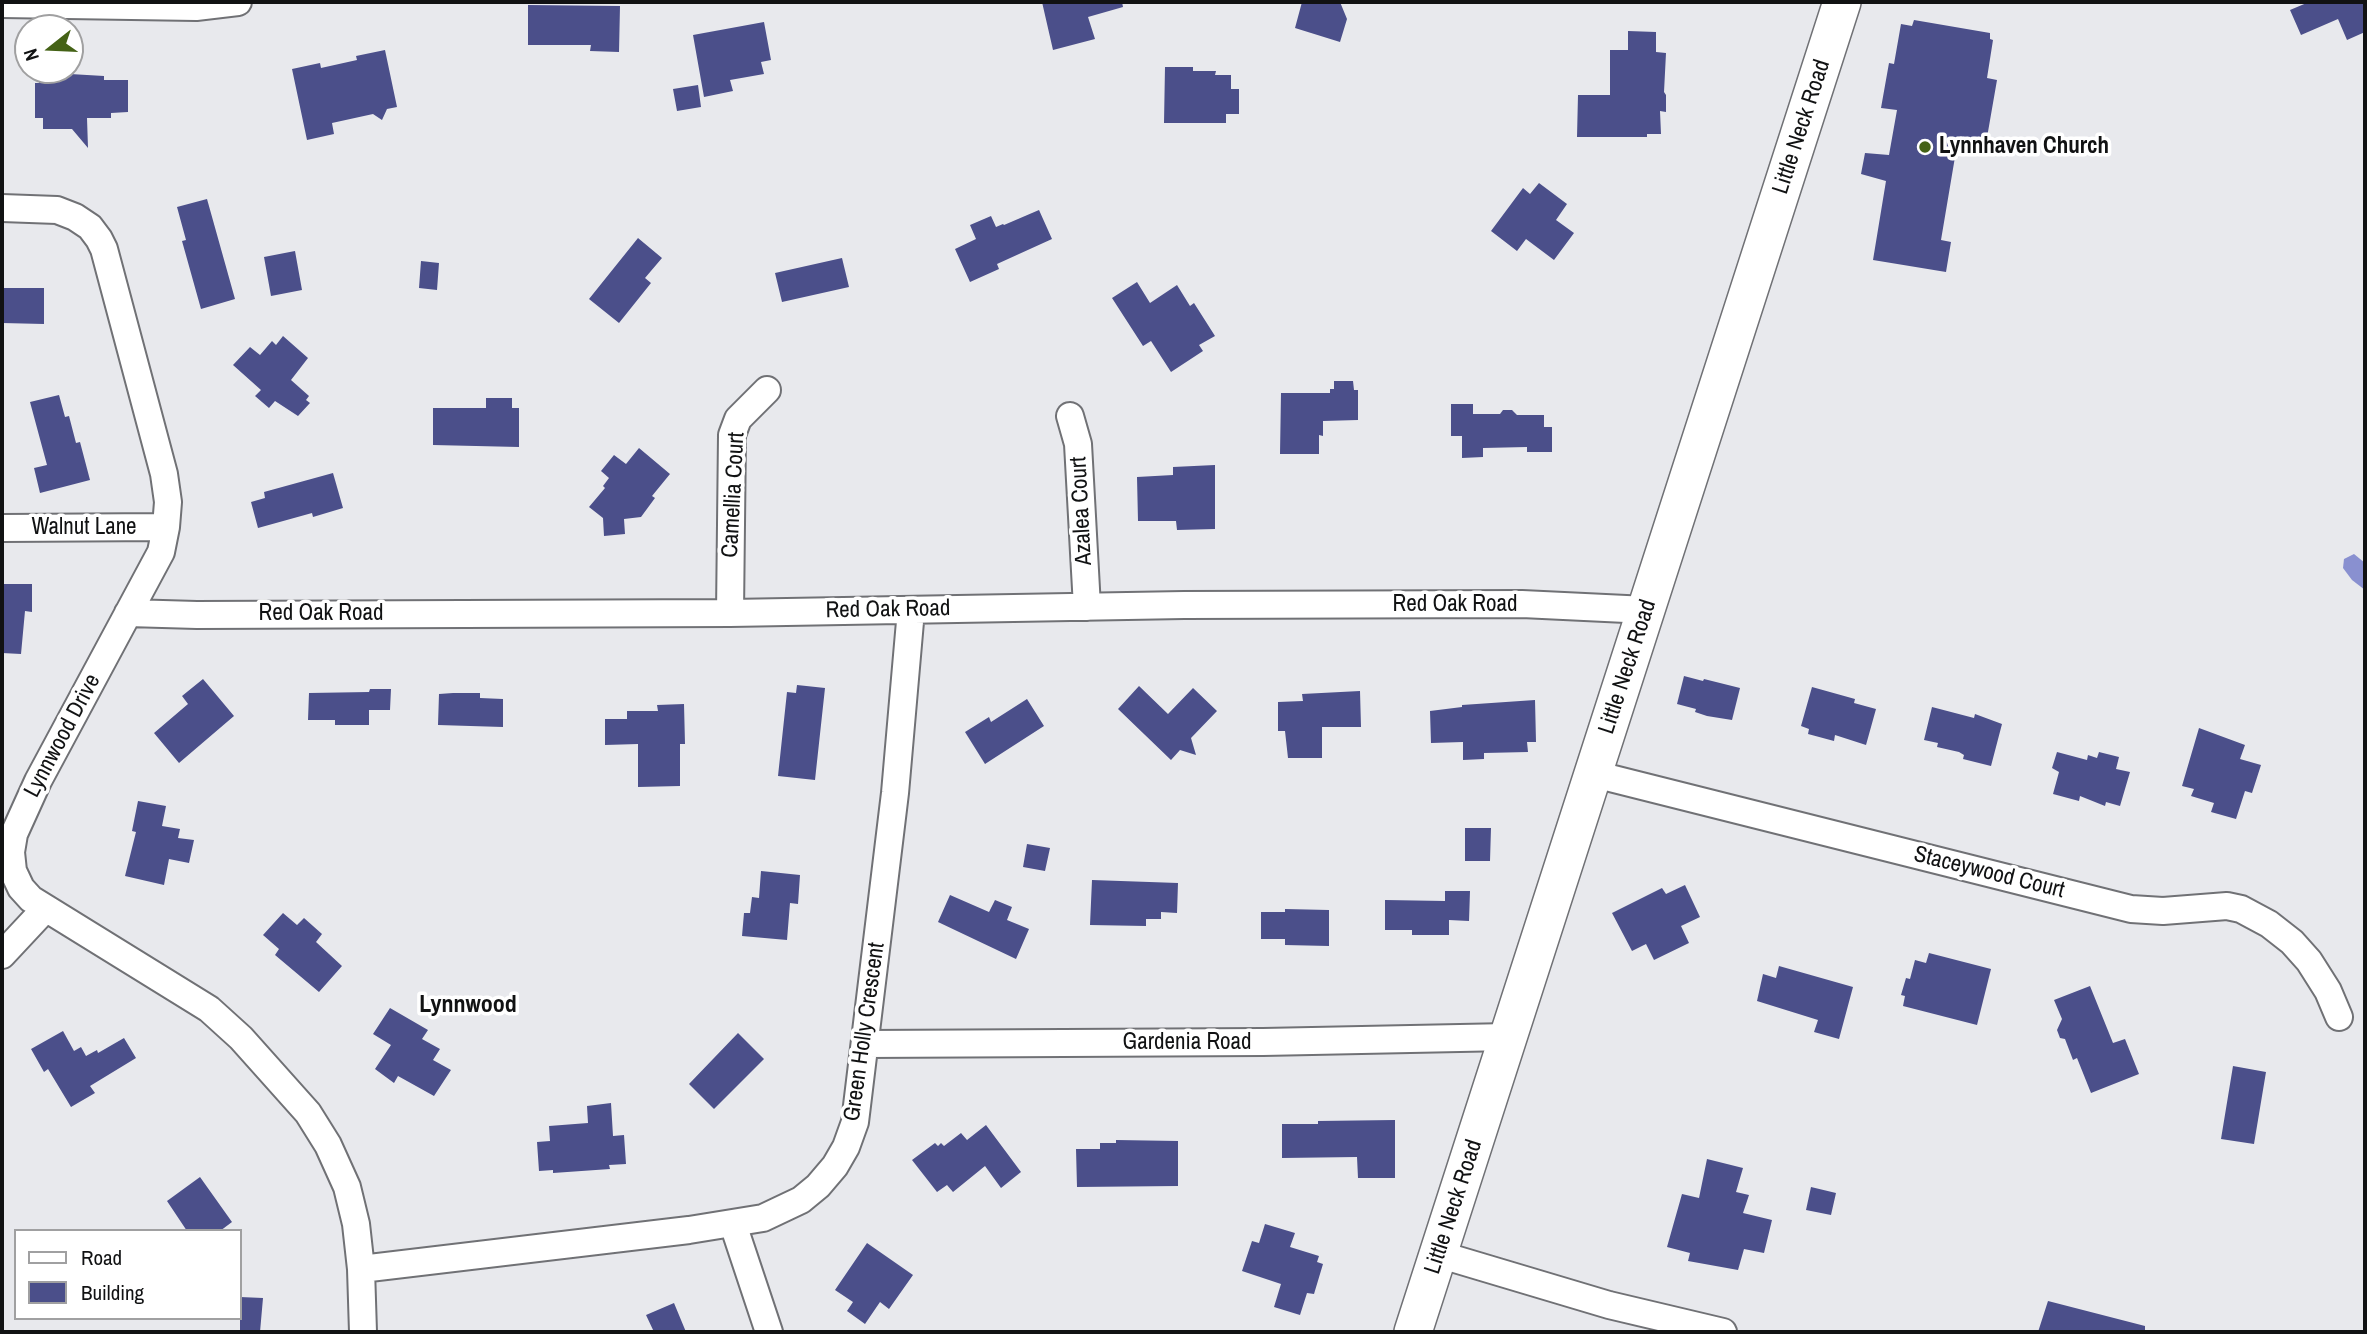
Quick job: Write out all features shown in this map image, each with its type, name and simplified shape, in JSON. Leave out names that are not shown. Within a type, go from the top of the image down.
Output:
[{"type":"street","points":[[2,4],[196,7],[238,2]]},
{"type":"street","name":"Little Neck Road","points":[[1413,1332],[1842,2]]},
{"type":"street","name":"Lynnwood Drive","points":[[2,208],[57,210],[75,216],[90,227],[104,249],[164,474],[168,502],[161,552],[38,781],[14,834],[11,852],[13,871],[21,888],[45,909],[209,1009],[241,1038],[308,1113],[328,1145],[347,1187],[356,1224],[361,1269],[363,1332]]},
{"type":"street","name":"Camellia Court","points":[[730,612],[732,435],[738,419],[766,390]]},
{"type":"street","name":"Azalea Court","points":[[1070,416],[1078,444],[1087,607]]},
{"type":"street","name":"Walnut Lane","points":[[2,528],[166,527]]},
{"type":"street","name":"Red Oak Road","points":[[128,613],[225,615],[730,612],[1522,604],[1647,610]]},
{"type":"street","name":"Green Holly Crescent","points":[[361,1269],[733,1224],[763,1218],[802,1200],[835,1166],[846,1147],[855,1122],[895,793],[911,610]]},
{"type":"street","name":"Staceywood Court","points":[[1594,774],[2131,909],[2163,911],[2227,906],[2241,909],[2269,923],[2301,951],[2328,991],[2339,1017]]},
{"type":"street","points":[[2,956],[45,909]]},
{"type":"street","name":"Gardenia Road","points":[[865,1044],[1249,1042],[1509,1037]]},
{"type":"street","points":[[733,1224],[769,1332]]},
{"type":"street","points":[[1438,1254],[1609,1305],[1723,1332]]},
{"type":"water","points":[[2354,554],[2365,563],[2365,590],[2352,580],[2343,568],[2344,559]]},
{"type":"building","points":[[1042,2],[1122,2],[1123,7],[1088,17],[1095,39],[1053,50]]},
{"type":"building","points":[[1302,2],[1340,2],[1347,19],[1340,42],[1295,28]]},
{"type":"building","points":[[2309,2],[2365,2],[2365,32],[2347,40],[2338,19],[2301,35],[2290,10]]},
{"type":"building","points":[[528,5],[620,6],[619,52],[590,51],[591,45],[528,45]]},
{"type":"building","name":"Lynnhaven Church","points":[[1914,20],[1990,33],[1990,39],[1993,40],[1987,78],[1997,80],[1985,149],[1961,145],[1958,158],[1955,157],[1941,240],[1951,242],[1946,272],[1873,260],[1886,181],[1861,174],[1865,153],[1889,155],[1897,110],[1881,108],[1889,63],[1894,64],[1901,24],[1912,26]]},
{"type":"building","points":[[764,22],[771,60],[761,62],[764,74],[730,80],[733,91],[704,97],[693,35]]},
{"type":"building","points":[[1628,31],[1656,32],[1656,52],[1666,53],[1666,112],[1660,111],[1661,134],[1647,134],[1647,137],[1577,137],[1578,95],[1610,95],[1610,50],[1628,50]]},
{"type":"building","points":[[385,50],[397,107],[387,109],[382,120],[373,114],[332,123],[334,134],[307,140],[292,69],[320,63],[321,68]]},
{"type":"building","points":[[1165,67],[1193,67],[1193,71],[1216,71],[1215,75],[1231,75],[1231,89],[1239,89],[1239,114],[1226,114],[1226,123],[1164,123]]},
{"type":"building","points":[[84,75],[104,76],[104,80],[128,80],[128,112],[111,113],[111,118],[87,118],[88,148],[72,129],[43,129],[43,118],[35,118],[35,84],[84,84]]},
{"type":"building","points":[[698,85],[701,107],[677,111],[673,89]]},
{"type":"building","points":[[1539,183],[1567,204],[1556,220],[1574,233],[1554,260],[1526,239],[1517,251],[1491,231],[1523,188],[1530,194]]},
{"type":"building","points":[[207,199],[235,299],[201,309],[182,241],[186,240],[177,207]]},
{"type":"building","points":[[1039,210],[1052,239],[997,264],[999,269],[970,282],[955,249],[976,239],[970,225],[991,216],[996,227]]},
{"type":"building","points":[[638,238],[662,258],[645,278],[651,283],[619,323],[589,299]]},
{"type":"building","points":[[295,251],[302,290],[271,296],[264,257]]},
{"type":"building","points":[[842,258],[849,287],[782,302],[775,273]]},
{"type":"building","points":[[421,261],[439,263],[437,290],[419,288]]},
{"type":"building","points":[[1137,282],[1150,303],[1177,285],[1190,306],[1194,303],[1215,336],[1199,345],[1203,351],[1171,372],[1151,341],[1143,346],[1112,298]]},
{"type":"building","points":[[2,288],[44,288],[44,324],[2,323]]},
{"type":"building","points":[[283,336],[308,358],[291,380],[309,396],[306,400],[310,403],[298,416],[275,401],[269,408],[255,396],[261,390],[233,365],[250,347],[260,355],[272,341],[276,345]]},
{"type":"building","points":[[1334,381],[1353,381],[1354,390],[1358,390],[1358,420],[1323,421],[1323,436],[1319,435],[1319,454],[1280,454],[1281,393],[1330,393],[1330,389],[1334,389]]},
{"type":"building","points":[[59,395],[65,417],[69,416],[76,443],[80,442],[90,480],[40,493],[34,468],[47,465],[30,402]]},
{"type":"building","points":[[486,398],[512,398],[512,408],[519,408],[519,447],[433,445],[433,408],[486,408]]},
{"type":"building","points":[[1451,404],[1473,404],[1473,414],[1500,414],[1503,410],[1512,410],[1517,415],[1544,415],[1544,427],[1552,427],[1552,452],[1527,452],[1527,447],[1483,448],[1483,457],[1462,458],[1462,436],[1451,436]]},
{"type":"building","points":[[639,448],[670,474],[652,496],[655,498],[641,517],[624,519],[625,534],[604,536],[603,518],[589,507],[605,488],[603,486],[609,478],[601,471],[614,455],[626,464]]},
{"type":"building","points":[[1215,465],[1215,529],[1177,530],[1176,521],[1138,521],[1137,477],[1173,475],[1173,467]]},
{"type":"building","points":[[333,473],[343,508],[313,517],[312,513],[258,528],[251,502],[265,498],[264,492]]},
{"type":"building","points":[[2,584],[32,584],[32,612],[25,611],[21,654],[2,653]]},
{"type":"building","points":[[1684,676],[1740,688],[1732,720],[1707,716],[1695,712],[1696,709],[1677,704]]},
{"type":"building","points":[[203,679],[234,716],[179,763],[154,733],[188,704],[182,696]]},
{"type":"building","points":[[797,685],[825,688],[815,780],[778,776],[787,692],[796,693]]},
{"type":"building","points":[[1139,686],[1168,714],[1193,688],[1217,711],[1191,738],[1196,755],[1180,750],[1171,760],[1118,709]]},
{"type":"building","points":[[1812,687],[1855,699],[1854,703],[1876,709],[1866,745],[1835,735],[1834,741],[1808,734],[1809,729],[1801,726]]},
{"type":"building","points":[[370,689],[391,689],[390,710],[369,710],[369,725],[335,725],[335,720],[308,720],[309,693],[369,692]]},
{"type":"building","points":[[1360,691],[1361,727],[1322,727],[1322,758],[1288,758],[1285,731],[1278,731],[1278,702],[1303,701],[1302,694]]},
{"type":"building","points":[[480,693],[480,698],[503,699],[503,727],[438,725],[439,694]]},
{"type":"building","points":[[1027,699],[1044,726],[985,764],[965,732],[989,717],[991,722]]},
{"type":"building","points":[[1535,700],[1536,742],[1527,742],[1528,752],[1484,753],[1484,759],[1463,760],[1463,742],[1431,743],[1430,711],[1462,705]]},
{"type":"building","points":[[684,704],[685,744],[680,744],[680,786],[638,787],[638,744],[605,745],[605,719],[627,719],[627,711],[658,711],[657,705]]},
{"type":"building","points":[[1932,707],[1974,718],[1975,714],[2002,724],[1991,766],[1963,759],[1964,755],[1959,752],[1937,747],[1938,743],[1924,740]]},
{"type":"building","points":[[2199,728],[2245,745],[2240,759],[2261,765],[2252,793],[2245,791],[2236,819],[2211,812],[2214,803],[2191,796],[2194,789],[2182,786]]},
{"type":"building","points":[[2057,752],[2087,760],[2088,755],[2097,758],[2099,752],[2119,757],[2116,769],[2130,772],[2120,806],[2106,802],[2105,806],[2080,796],[2079,801],[2053,794],[2059,772],[2052,768]]},
{"type":"building","points":[[138,801],[166,806],[162,826],[180,829],[178,838],[194,840],[189,863],[169,859],[164,885],[125,876],[136,832],[132,831]]},
{"type":"building","points":[[1465,828],[1491,828],[1490,861],[1465,861]]},
{"type":"building","points":[[1027,844],[1050,848],[1045,871],[1023,867]]},
{"type":"building","points":[[761,871],[800,875],[798,904],[790,903],[787,940],[742,936],[744,913],[750,913],[752,897],[759,898]]},
{"type":"building","points":[[1092,880],[1178,883],[1177,913],[1161,912],[1161,919],[1146,919],[1146,926],[1090,925]]},
{"type":"building","points":[[1685,885],[1700,917],[1681,926],[1689,943],[1654,960],[1646,944],[1632,951],[1612,913],[1662,888],[1666,894]]},
{"type":"building","points":[[1445,891],[1470,891],[1469,921],[1449,920],[1449,935],[1412,935],[1412,930],[1385,930],[1385,900],[1445,901]]},
{"type":"building","points":[[950,895],[989,912],[995,900],[1012,907],[1007,920],[1029,929],[1016,959],[938,922]]},
{"type":"building","points":[[1285,909],[1329,910],[1329,946],[1285,945],[1285,939],[1261,939],[1261,912],[1285,912]]},
{"type":"building","points":[[283,913],[297,925],[304,918],[322,934],[316,942],[342,966],[319,992],[275,955],[279,949],[263,935]]},
{"type":"building","points":[[1929,953],[1991,969],[1977,1025],[1903,1006],[1905,996],[1901,995],[1906,978],[1910,979],[1915,960],[1926,963]]},
{"type":"building","points":[[1779,966],[1853,987],[1839,1039],[1814,1032],[1818,1020],[1757,1001],[1763,974],[1776,978]]},
{"type":"building","points":[[2090,986],[2113,1043],[2125,1039],[2139,1074],[2091,1093],[2077,1058],[2073,1060],[2065,1039],[2060,1038],[2057,1030],[2062,1019],[2054,1000]]},
{"type":"building","points":[[390,1008],[428,1030],[422,1039],[440,1049],[433,1060],[451,1070],[434,1096],[398,1076],[394,1083],[375,1069],[391,1045],[373,1034]]},
{"type":"building","points":[[63,1031],[74,1051],[81,1047],[86,1056],[97,1050],[98,1053],[124,1038],[136,1058],[90,1086],[95,1093],[71,1107],[48,1069],[44,1072],[31,1049]]},
{"type":"building","points":[[738,1033],[764,1059],[714,1109],[689,1084]]},
{"type":"building","points":[[2233,1066],[2266,1072],[2254,1144],[2221,1139]]},
{"type":"building","points":[[611,1103],[613,1136],[624,1135],[626,1164],[609,1165],[610,1169],[553,1173],[553,1170],[539,1171],[537,1142],[550,1141],[549,1126],[588,1123],[587,1106]]},
{"type":"building","points":[[1395,1120],[1395,1178],[1358,1178],[1357,1157],[1282,1158],[1282,1124]]},
{"type":"building","points":[[986,1125],[1021,1172],[1001,1188],[985,1166],[953,1192],[947,1185],[937,1192],[912,1160],[935,1143],[944,1146],[961,1133],[967,1140]]},
{"type":"building","points":[[1116,1140],[1178,1141],[1178,1186],[1077,1187],[1076,1149],[1100,1149],[1100,1143],[1116,1143]]},
{"type":"building","points":[[1707,1159],[1743,1168],[1736,1192],[1749,1195],[1743,1213],[1772,1220],[1764,1253],[1744,1249],[1738,1270],[1688,1261],[1690,1253],[1667,1247],[1682,1194],[1699,1198]]},
{"type":"building","points":[[200,1177],[232,1222],[223,1229],[186,1229],[167,1201]]},
{"type":"building","points":[[1811,1187],[1836,1193],[1831,1215],[1806,1210]]},
{"type":"building","points":[[1265,1224],[1295,1233],[1290,1247],[1319,1256],[1317,1262],[1323,1264],[1314,1294],[1307,1293],[1300,1315],[1274,1307],[1281,1284],[1242,1271],[1252,1241],[1259,1243]]},
{"type":"building","points":[[867,1243],[913,1275],[889,1309],[880,1302],[865,1324],[847,1311],[853,1302],[835,1290]]},
{"type":"building","points":[[242,1297],[263,1298],[260,1332],[240,1332]]},
{"type":"building","points":[[2048,1301],[2145,1326],[2145,1332],[2038,1332]]},
{"type":"building","points":[[674,1303],[686,1332],[654,1332],[646,1315]]},
{"type":"place","name":"Lynnhaven Church","points":[[1925,147]]},
{"type":"district","name":"Lynnwood","points":[[468,1006]]}]
